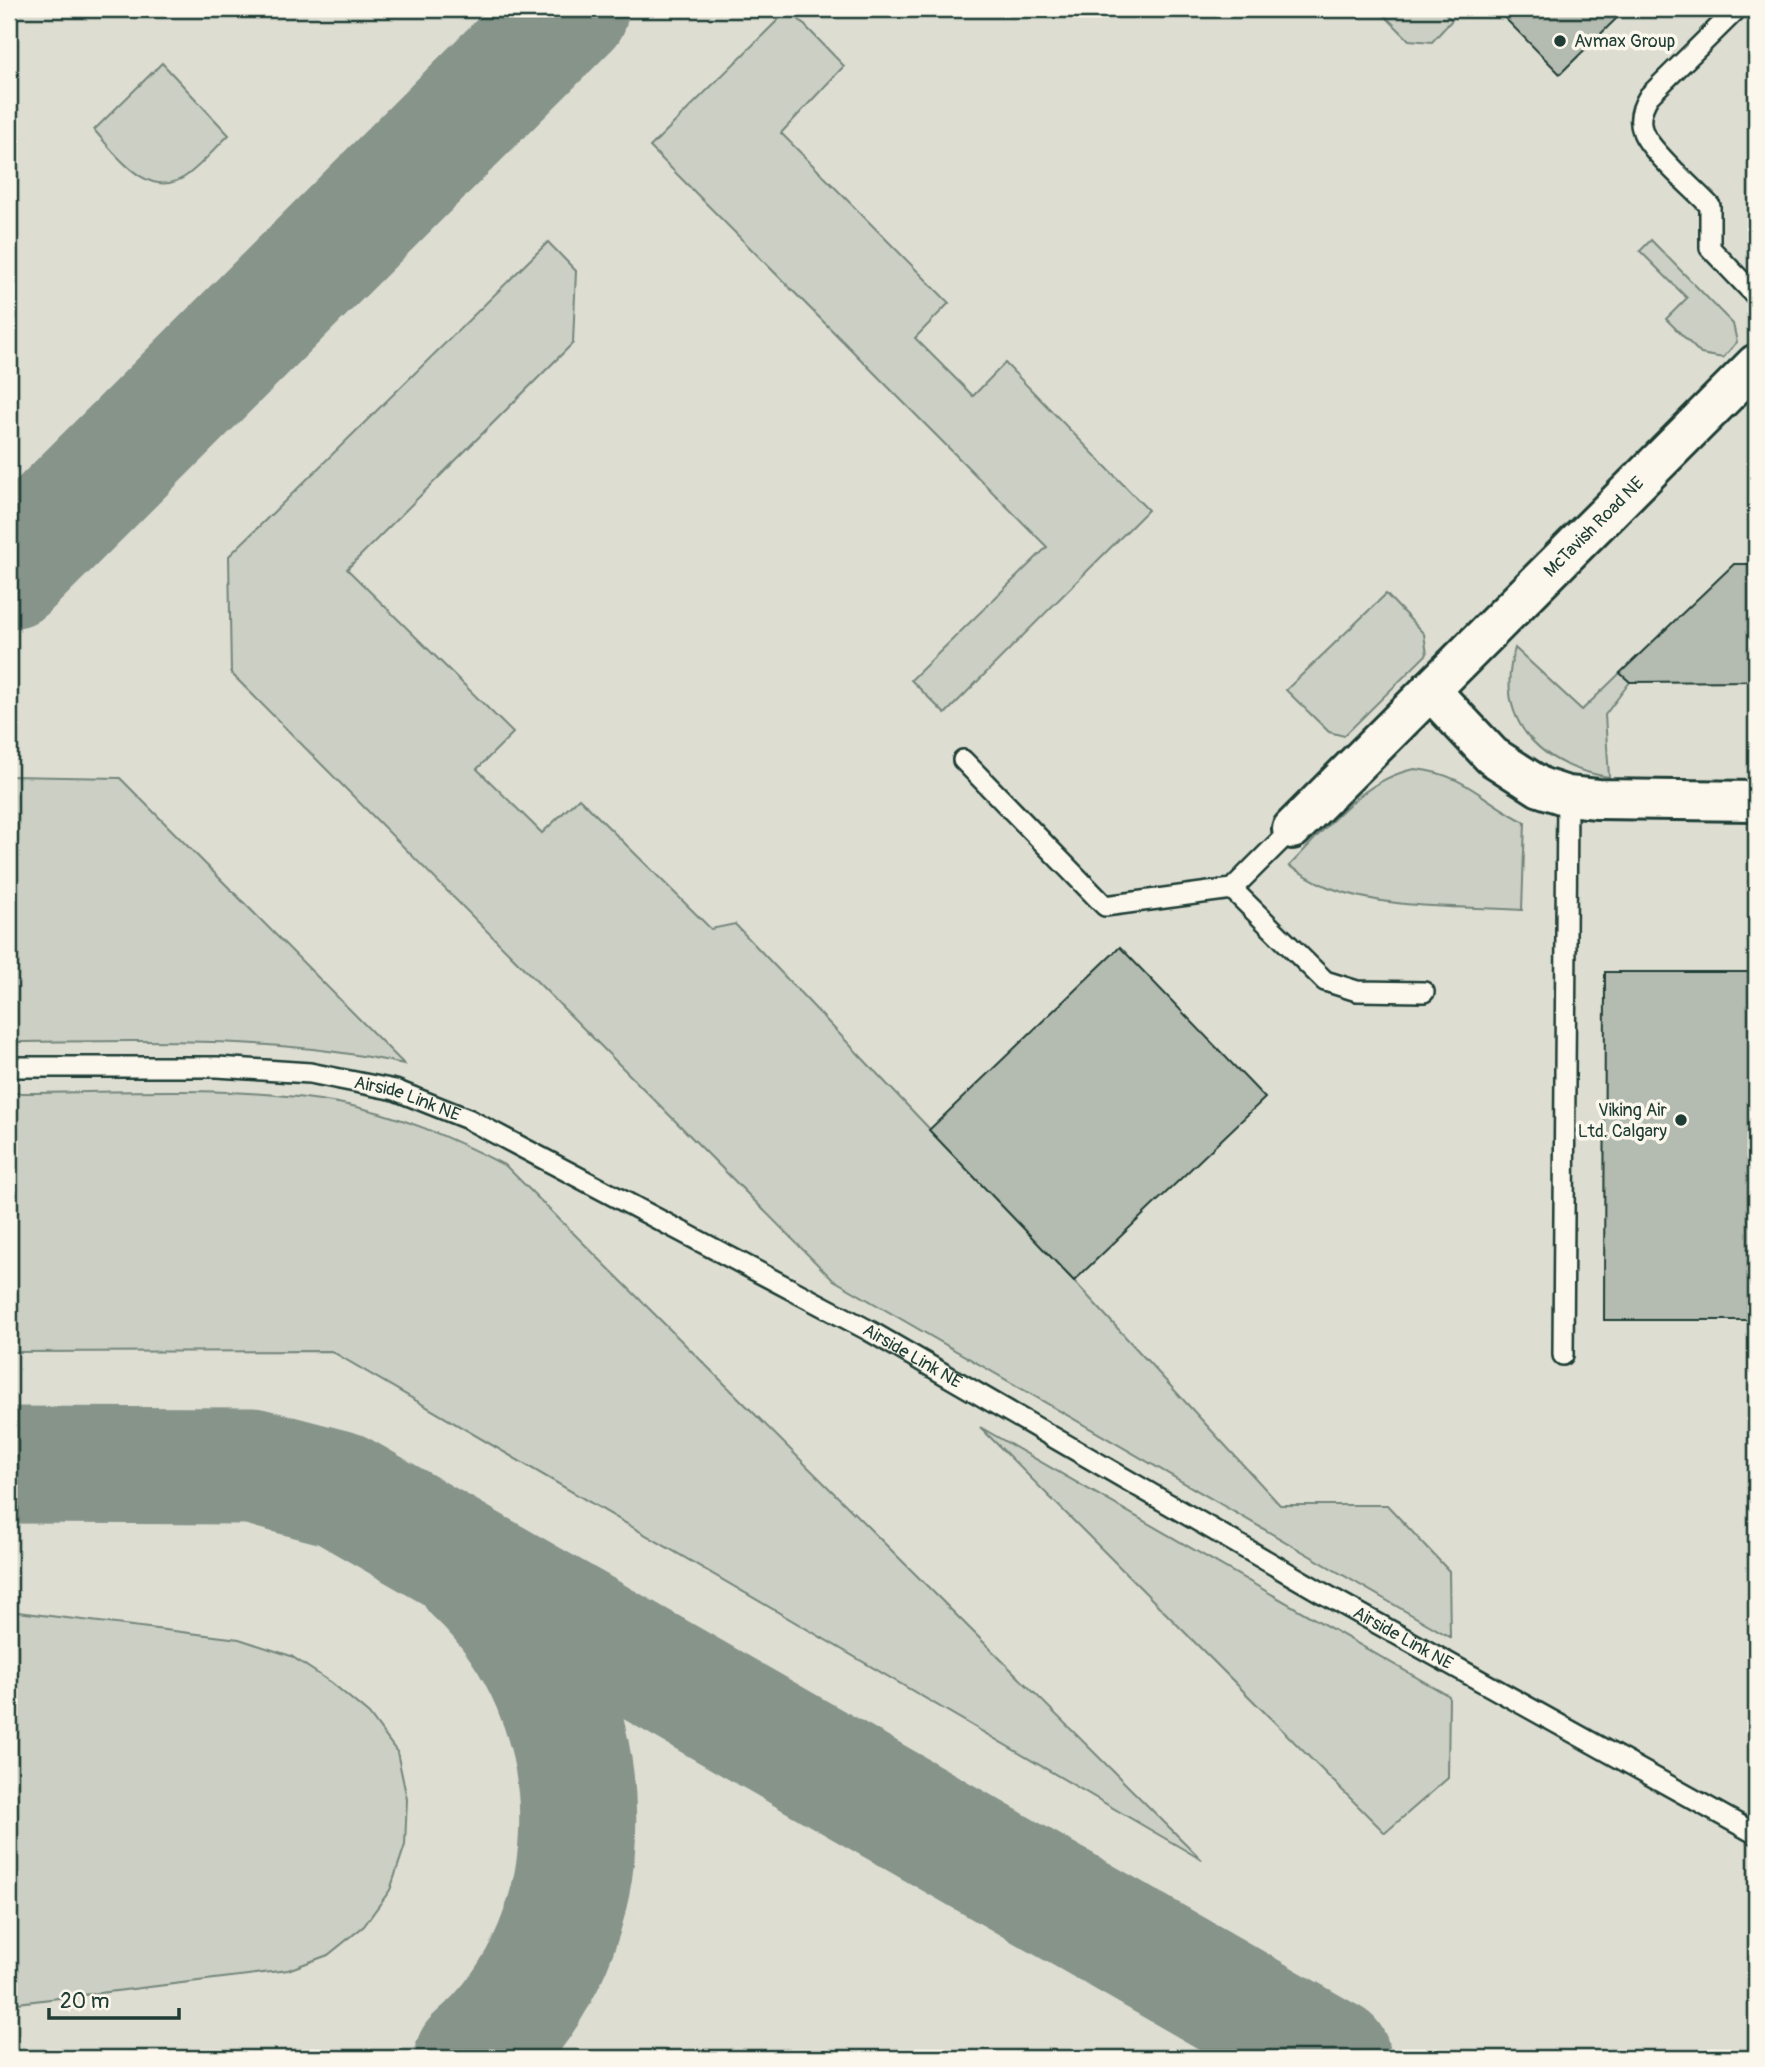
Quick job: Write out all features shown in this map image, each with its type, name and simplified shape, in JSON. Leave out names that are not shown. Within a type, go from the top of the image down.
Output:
[{"type":"street","name":"McTavish Road NE","points":[[1292,830],[1756,364]]},
{"type":"street","points":[[1430,690],[1492,756],[1540,787],[1567,796],[1637,801],[1756,801]]},
{"type":"lane","points":[[1737,9],[1649,96],[1643,105],[1641,123],[1648,141],[1710,206],[1710,248],[1756,296]]},
{"type":"lane","points":[[963,760],[1105,906],[1232,889],[1292,830]]},
{"type":"lane","points":[[1563,1354],[1567,796]]},
{"type":"lane","points":[[1232,889],[1325,981],[1357,990],[1424,992]]},
{"type":"lane","name":"Airside Link NE","points":[[9,1067],[217,1066],[310,1073],[395,1090],[468,1119],[868,1330],[1319,1591],[1756,1834]]},
{"type":"shaded area","points":[[9,9],[1496,9],[1560,73],[1626,9],[1756,9],[1756,2058],[9,2058]]},
{"type":"shaded area","points":[[789,9],[844,66],[781,133],[949,303],[915,338],[973,396],[1005,363],[1148,510],[945,714],[911,680],[1047,547],[650,147]]},
{"type":"shaded area","points":[[1378,9],[1440,9],[1452,20],[1432,42],[1409,40]]},
{"type":"shaded area","points":[[162,63],[229,135],[186,176],[172,182],[159,183],[134,172],[94,130]]},
{"type":"shaded area","points":[[1651,240],[1733,324],[1737,342],[1723,358],[1701,354],[1666,319],[1687,298],[1640,251]]},
{"type":"shaded area","points":[[548,242],[576,271],[573,343],[347,569],[513,733],[477,769],[542,833],[579,798],[711,929],[735,924],[1074,1281],[1280,1505],[1387,1505],[1449,1571],[1450,1637],[832,1279],[231,673],[229,556]]},
{"type":"shaded area","points":[[1386,594],[1424,634],[1427,654],[1344,736],[1329,732],[1286,690]]},
{"type":"shaded area","points":[[1515,648],[1582,710],[1620,673],[1630,682],[1605,715],[1609,777],[1562,762],[1543,751],[1528,736],[1517,718],[1511,697],[1510,674]]},
{"type":"shaded area","points":[[1415,769],[1448,776],[1461,782],[1525,822],[1522,910],[1424,906],[1374,900],[1328,887],[1289,866],[1362,794],[1378,783]]},
{"type":"shaded area","points":[[9,776],[120,778],[404,1064],[306,1048],[257,1044],[158,1041],[9,1042]]},
{"type":"shaded area","points":[[215,1091],[298,1097],[382,1114],[424,1128],[506,1166],[1202,1860],[331,1351],[9,1352],[9,1093]]},
{"type":"shaded area","points":[[980,1427],[1449,1696],[1448,1778],[1385,1833]]},
{"type":"shaded area","points":[[9,1611],[239,1639],[291,1656],[332,1683],[369,1714],[397,1752],[407,1799],[405,1845],[390,1890],[364,1926],[328,1955],[288,1970],[9,2004]]},
{"type":"building","name":"Avmax Group","points":[[1496,9],[1626,9],[1560,74]]},
{"type":"building","points":[[1734,564],[1756,564],[1754,681],[1630,682],[1620,673]]},
{"type":"building","points":[[1120,947],[1265,1098],[1074,1281],[929,1130]]},
{"type":"building","name":"Viking Air Ltd. Calgary","points":[[1605,972],[1756,972],[1756,1320],[1604,1320]]},
{"type":"taxiway","points":[[9,570],[570,9]]},
{"type":"taxiway","points":[[9,1465],[252,1466],[340,1489],[1332,2058]]},
{"type":"taxiway","points":[[473,2058],[520,2007],[552,1948],[572,1884],[578,1817],[571,1750],[551,1686],[519,1627],[474,1575]]},
{"type":"place","name":"Avmax Group","points":[[1560,41]]},
{"type":"place","name":"Viking Air Ltd. Calgary","points":[[1681,1120]]}]
